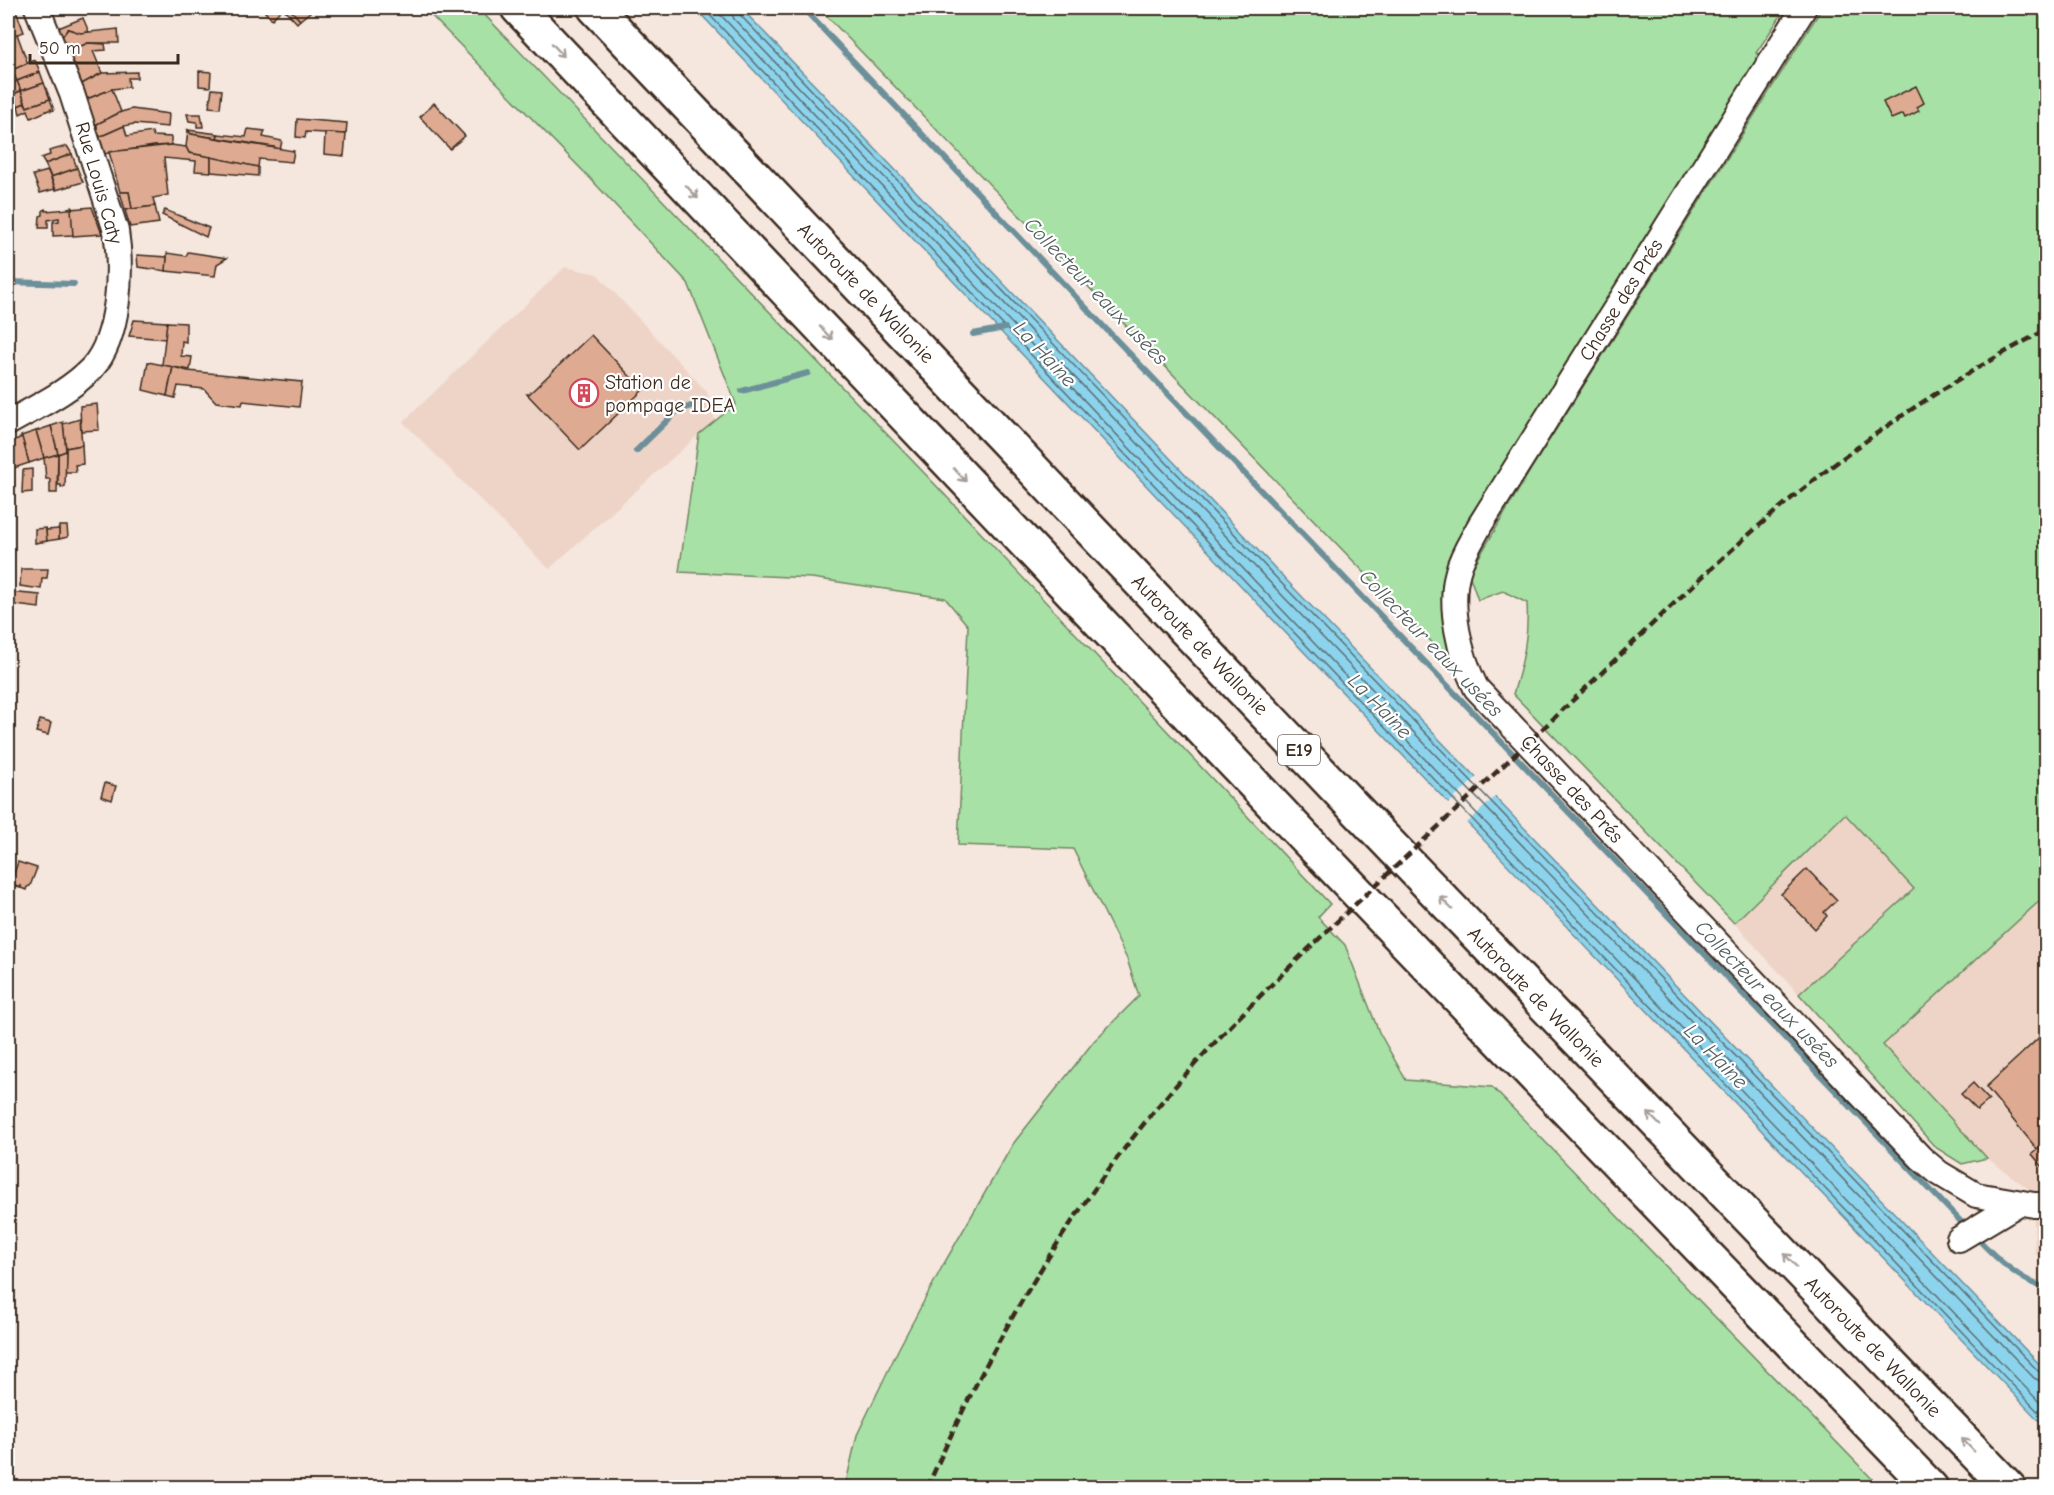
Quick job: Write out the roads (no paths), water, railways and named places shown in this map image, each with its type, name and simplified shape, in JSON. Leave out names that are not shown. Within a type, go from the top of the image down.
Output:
[{"type":"highway","points":[[518,8],[1304,837],[1931,1488]]},
{"type":"highway","name":"Autoroute de Wallonie","points":[[595,8],[1347,800],[2009,1488]]},
{"type":"street","name":"Rue Louis Caty","points":[[8,423],[77,382],[102,356],[115,311],[118,281],[119,253],[116,231],[72,94],[37,8]]},
{"type":"street","name":"Chasse des Prés","points":[[1804,8],[1480,525],[1458,571],[1455,618],[1467,670],[1476,688],[1921,1158],[1939,1173],[1976,1195],[2033,1204]]},
{"type":"street","points":[[1959,1239],[2033,1204]]},
{"type":"water","name":"La Haine","points":[[695,8],[741,8],[2046,1371],[2046,1428],[1260,606]]},
{"type":"waterway","name":"Collecteur eaux usées","points":[[803,8],[1107,330],[1968,1229]]},
{"type":"waterway","points":[[8,282],[74,284]]},
{"type":"waterway","name":"La Haine","points":[[973,334],[1005,328]]},
{"type":"waterway","points":[[742,391],[808,373]]},
{"type":"waterway","points":[[636,451],[676,412],[696,404]]},
{"type":"waterway","name":"Collecteur eaux usées","points":[[1975,1236],[2017,1274],[2046,1288]]},
{"type":"railway","points":[[927,1488],[950,1437],[1001,1338],[1057,1244],[1087,1199],[1155,1110],[1229,1028],[1334,924],[1697,582],[1787,502],[1848,454],[1912,409],[1978,367],[2046,330]]},
{"type":"place","name":"Station de pompage IDEA","points":[[584,393]]}]
